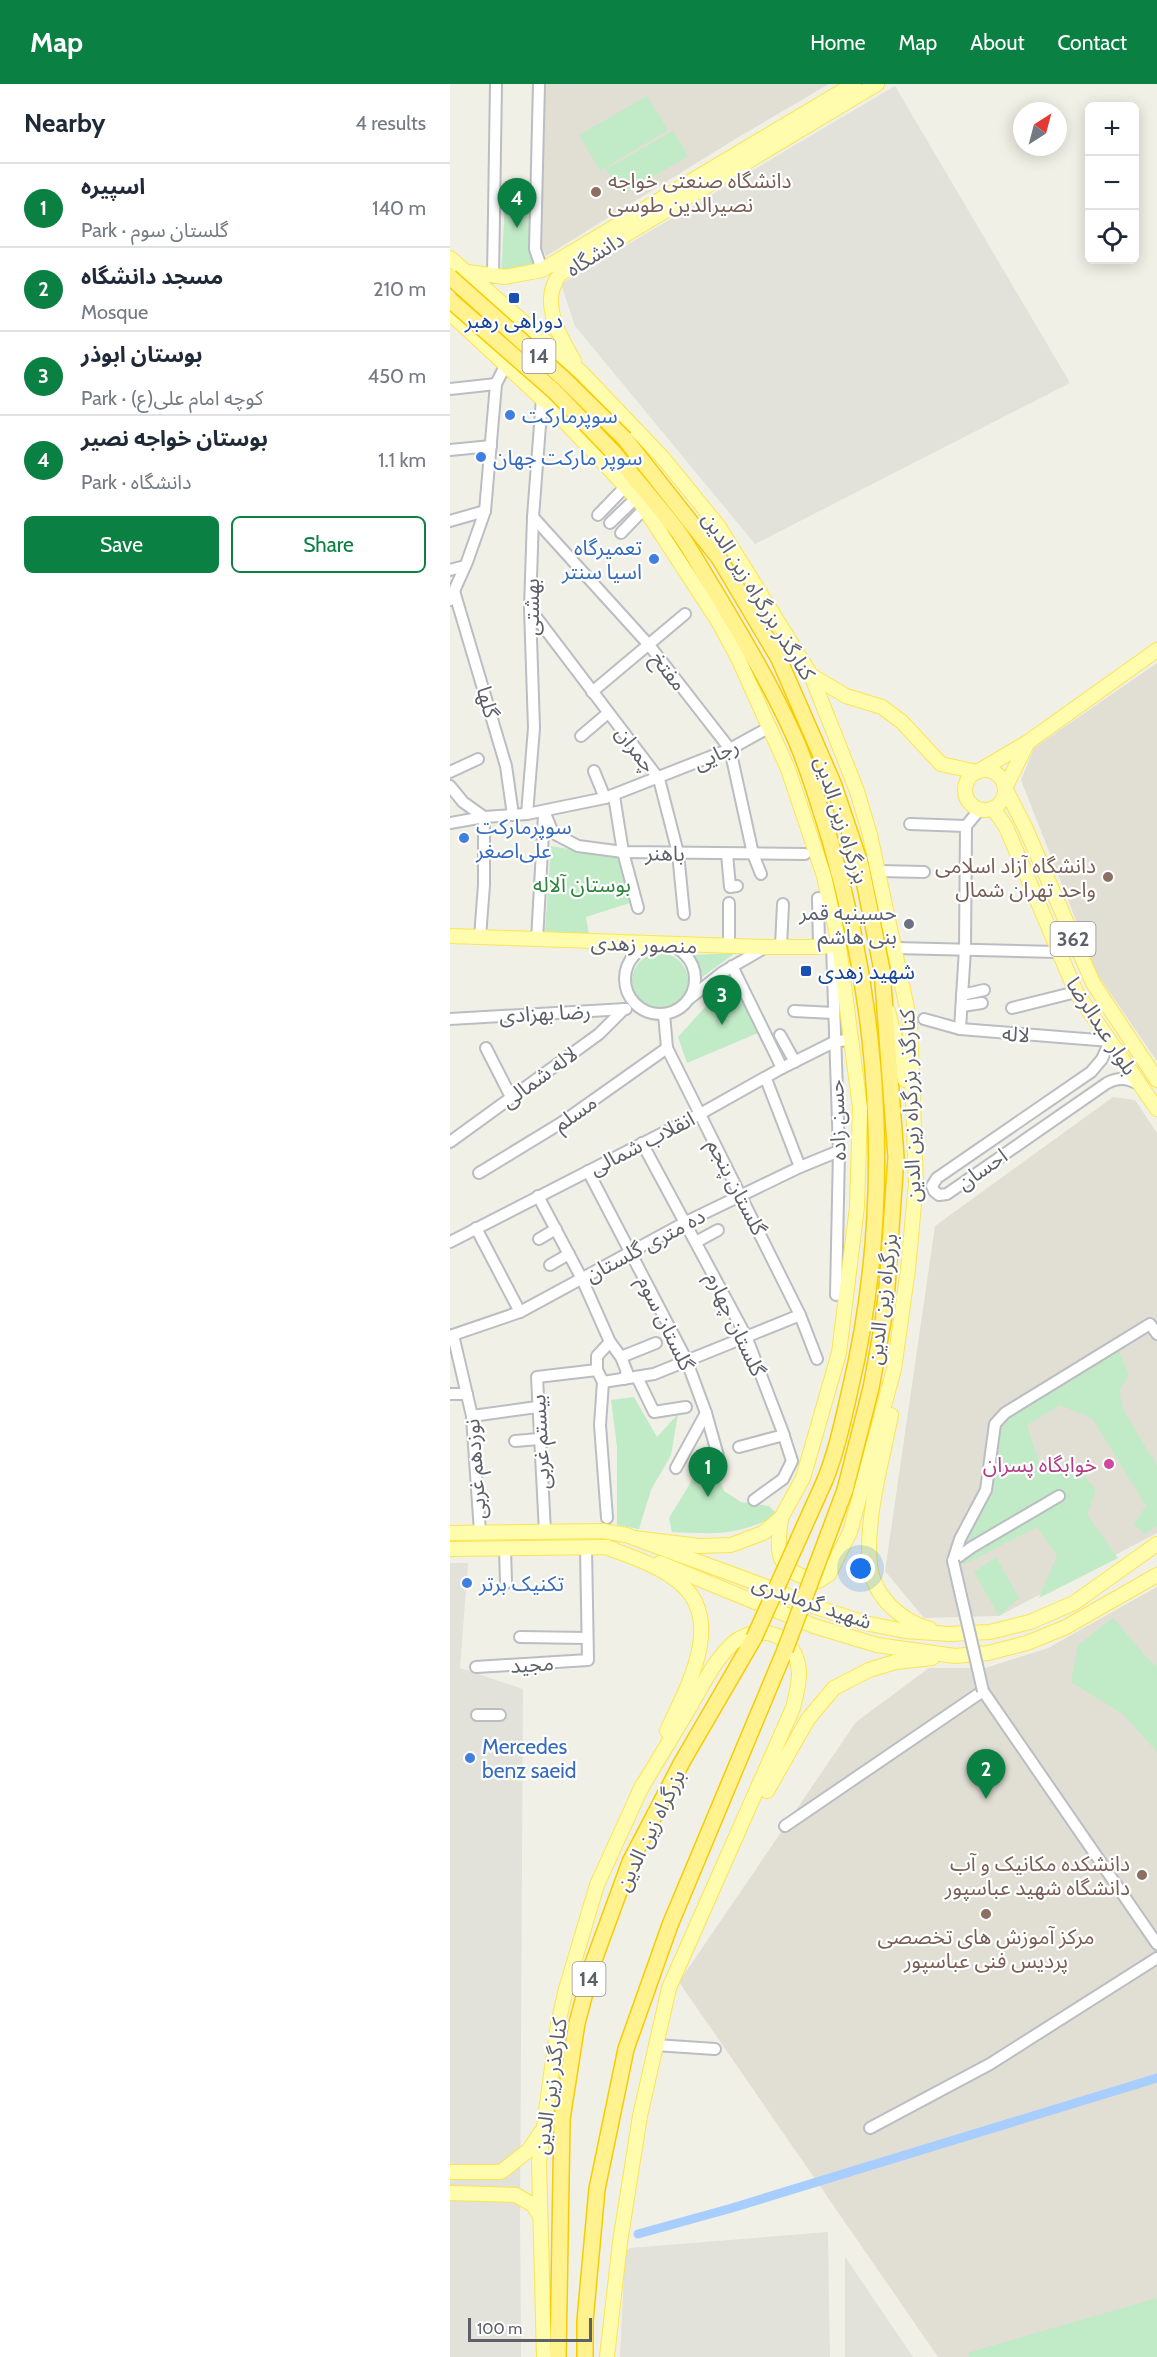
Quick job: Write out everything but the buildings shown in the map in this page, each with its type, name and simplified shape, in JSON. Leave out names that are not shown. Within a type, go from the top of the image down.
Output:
[{"type":"highway","name":"بزرگراه زین الدین","points":[[450,277],[563,378],[625,439],[719,558],[779,659],[833,783],[861,866],[882,970],[896,1157],[887,1287],[871,1388],[845,1490],[785,1650],[670,1925],[626,2049],[597,2189],[585,2321],[585,2357]]},
{"type":"highway","name":"بزرگراه زین الدین","points":[[450,300],[554,392],[614,453],[678,532],[721,600],[771,690],[795,738],[815,792],[848,902],[868,1013],[877,1143],[874,1236],[867,1306],[858,1357],[835,1455],[754,1638],[682,1762],[630,1862],[593,1963],[577,2023],[562,2120],[558,2357]]},
{"type":"main road","name":"دانشگاه","points":[[735,162],[854,84]]},
{"type":"main road","name":"دانشگاه","points":[[465,272],[493,277],[518,276],[542,270],[653,211],[735,162],[877,84]]},
{"type":"main road","name":"دانشگاه","points":[[582,374],[555,326],[550,290],[560,274],[653,211]]},
{"type":"main road","name":"کنارگذر بزرگراه زین الدین","points":[[450,258],[582,374],[663,458],[719,527],[811,675],[857,791],[879,871],[910,1022],[916,1183],[908,1269],[894,1369],[850,1532],[829,1574],[818,1581],[799,1576],[782,1563],[779,1557],[781,1518]]},
{"type":"main road","points":[[450,313],[542,399],[640,504],[718,621],[738,658],[788,769]]},
{"type":"main road","points":[[506,364],[537,384],[549,381],[555,374],[557,366],[545,340]]},
{"type":"main road","points":[[634,1538],[699,1546],[731,1545],[763,1533],[781,1518],[803,1478],[839,1353],[857,1207],[860,1108],[852,1039],[830,945],[824,876],[749,661],[721,600]]},
{"type":"main road","points":[[1028,742],[1005,788],[1002,800],[987,809],[970,803],[965,792],[968,780],[977,772],[1028,742],[1157,650]]},
{"type":"main road","points":[[811,675],[846,696],[882,707],[902,722],[941,764],[977,772],[989,770],[1000,777],[1005,788]]},
{"type":"main road","name":"بلوار عبدالرضا","points":[[1005,788],[1093,983],[1157,1080]]},
{"type":"main road","name":"بلوار عبدالرضا","points":[[987,809],[1008,833],[1076,992],[1157,1109]]},
{"type":"main road","points":[[1008,833],[1014,826],[1025,828]]},
{"type":"main road","name":"منصور زهدی","points":[[450,936],[766,947],[830,945]]},
{"type":"main road","points":[[884,998],[904,1072],[914,1144]]},
{"type":"main road","points":[[894,1369],[892,1411],[870,1525],[870,1567],[882,1598],[902,1616],[921,1626],[949,1634]]},
{"type":"main road","name":"شهید گرمابدری","points":[[450,1533],[603,1531],[634,1538],[807,1604],[865,1623],[905,1631],[949,1634],[990,1632],[1030,1622],[1074,1603],[1154,1547]]},
{"type":"main road","points":[[606,1547],[651,1564],[681,1583],[691,1596],[700,1615],[703,1631],[691,1676],[639,1792]]},
{"type":"main road","name":"شهید گرمابدری","points":[[450,1550],[606,1547],[647,1558],[814,1626],[877,1645],[955,1656],[988,1653],[1027,1643],[1066,1627],[1157,1575]]},
{"type":"main road","points":[[607,2357],[620,2242],[640,2116],[669,1988],[793,1708],[799,1683],[799,1660],[794,1650],[783,1640],[768,1633],[749,1633],[733,1644],[711,1670],[639,1792]]},
{"type":"main road","points":[[715,1887],[779,1767],[808,1719],[834,1688],[868,1670],[896,1662],[955,1656]]},
{"type":"main road","name":"کنارگذر زین الدین","points":[[544,2357],[538,2162],[558,2024],[566,1989],[597,1886],[639,1792]]},
{"type":"main road","points":[[450,2172],[501,2172],[521,2157],[536,2141],[543,2127]]},
{"type":"main road","points":[[488,2193],[499,2185],[499,2181],[492,2173]]},
{"type":"main road","points":[[450,2193],[516,2195],[533,2205],[540,2216]]},
{"type":"street","points":[[493,277],[496,84]]},
{"type":"street","name":"دانشگاه","points":[[539,84],[535,249],[542,270]]},
{"type":"street","points":[[452,595],[485,511],[496,384],[506,364]]},
{"type":"street","points":[[450,389],[496,384]]},
{"type":"street","name":"بهشتی","points":[[527,814],[534,728],[530,608],[533,517],[542,399]]},
{"type":"street","points":[[450,450],[491,446]]},
{"type":"street","points":[[598,515],[625,487]]},
{"type":"street","points":[[610,523],[640,504]]},
{"type":"street","points":[[621,532],[640,504]]},
{"type":"street","points":[[450,521],[485,511]]},
{"type":"street","name":"مفتخ","points":[[533,517],[649,645],[730,749],[753,854],[761,874]]},
{"type":"street","points":[[450,570],[465,566]]},
{"type":"street","name":"گلها","points":[[452,595],[455,611],[506,766],[513,815]]},
{"type":"street","name":"چمران","points":[[530,608],[659,779],[678,853],[684,914]]},
{"type":"street","points":[[592,692],[685,614]]},
{"type":"street","points":[[581,736],[608,713]]},
{"type":"street","name":"رجایی","points":[[450,823],[484,817],[527,814],[609,797],[730,749],[770,727]]},
{"type":"street","points":[[450,772],[478,759]]},
{"type":"street","points":[[594,771],[609,797],[638,908]]},
{"type":"street","points":[[450,786],[463,802],[484,817],[484,885],[480,937]]},
{"type":"street","points":[[910,824],[966,826],[987,809]]},
{"type":"street","points":[[537,940],[544,811]]},
{"type":"street","name":"باهنر","points":[[544,811],[553,833],[578,846],[623,852],[805,854]]},
{"type":"street","points":[[960,1029],[965,949],[966,826]]},
{"type":"street","points":[[727,854],[730,887],[736,886]]},
{"type":"street","points":[[879,871],[924,872]]},
{"type":"street","name":"حسن زاده","points":[[818,898],[830,945],[834,1013],[838,1151],[836,1295]]},
{"type":"street","points":[[729,903],[729,946]]},
{"type":"street","points":[[781,946],[783,904]]},
{"type":"street","points":[[688,1000],[695,984],[693,966],[681,952],[659,944],[639,951],[627,966],[625,984],[633,1001],[647,1012],[664,1014],[681,1007],[732,966],[766,947]]},
{"type":"street","points":[[895,948],[1058,952]]},
{"type":"street","points":[[732,966],[783,1068]]},
{"type":"street","points":[[962,1000],[984,990]]},
{"type":"street","points":[[1012,1008],[1076,992]]},
{"type":"street","points":[[962,1000],[982,1004]]},
{"type":"street","name":"رضا بهزادی","points":[[450,1019],[640,1008]]},
{"type":"street","name":"لاله شمالی","points":[[450,1142],[599,1034],[624,1009]]},
{"type":"street","points":[[794,1011],[834,1013]]},
{"type":"street","name":"گلستان پنجم","points":[[664,1014],[668,1048],[800,1315],[817,1359]]},
{"type":"street","name":"لاله","points":[[924,1019],[960,1029],[1110,1041]]},
{"type":"street","points":[[780,1035],[795,1062]]},
{"type":"street","name":"انقلاب شمالی","points":[[450,1242],[700,1114],[834,1042],[852,1039]]},
{"type":"street","name":"احسان","points":[[1110,1041],[1102,1059],[1085,1076],[937,1178],[932,1186],[934,1191],[939,1195],[947,1194],[1094,1091],[1117,1078],[1127,1079],[1141,1085]]},
{"type":"street","points":[[486,1048],[511,1097]]},
{"type":"street","name":"مسلم","points":[[479,1173],[561,1123],[668,1048]]},
{"type":"street","points":[[1085,1076],[1097,1079],[1098,1085],[1094,1091]]},
{"type":"street","points":[[766,1079],[800,1167]]},
{"type":"street","name":"گلستان چهارم","points":[[642,1143],[746,1336],[784,1435],[792,1461],[783,1479],[754,1500]]},
{"type":"street","name":"ده متری گلستان","points":[[452,1336],[520,1312],[686,1222],[838,1151]]},
{"type":"street","name":"گلستان سوم","points":[[588,1171],[686,1359],[706,1413],[720,1462]]},
{"type":"street","points":[[538,1196],[582,1279],[610,1342],[621,1357],[627,1372],[624,1379]]},
{"type":"street","points":[[476,1228],[520,1312]]},
{"type":"street","points":[[539,1239],[556,1229]]},
{"type":"street","points":[[696,1242],[718,1230]]},
{"type":"street","points":[[550,1265],[569,1254]]},
{"type":"street","points":[[603,1382],[654,1374],[686,1359],[800,1315]]},
{"type":"street","points":[[1157,1334],[1150,1324],[1005,1413],[995,1424],[986,1490],[960,1539],[953,1561],[983,1691],[1157,1944]]},
{"type":"street","name":"نوزدهم غربی","points":[[452,1336],[472,1416],[480,1532]]},
{"type":"street","points":[[607,1518],[600,1425],[603,1382],[597,1370],[597,1356],[610,1342]]},
{"type":"street","points":[[621,1357],[656,1343]]},
{"type":"street","name":"بیستم غربی","points":[[545,1532],[537,1377],[597,1370]]},
{"type":"street","points":[[638,1377],[654,1412],[686,1407]]},
{"type":"street","points":[[450,1394],[467,1394]]},
{"type":"street","points":[[472,1416],[537,1407]]},
{"type":"street","points":[[676,1468],[706,1413]]},
{"type":"street","points":[[739,1447],[784,1435]]},
{"type":"street","points":[[515,1441],[539,1439]]},
{"type":"street","points":[[953,1561],[972,1546],[1059,1496]]},
{"type":"street","points":[[520,1637],[587,1638],[586,1548]]},
{"type":"street","points":[[505,1549],[506,1583]]},
{"type":"street","name":"مجید","points":[[476,1667],[588,1660],[587,1638]]},
{"type":"street","points":[[785,1826],[983,1691]]},
{"type":"street","points":[[477,1715],[500,1715]]},
{"type":"street","points":[[870,2128],[990,2064],[1157,1958]]},
{"type":"street","points":[[655,2045],[715,2049]]},
{"type":"shaded area","name":"دانشگاه صنعتی خواجه نصیرالدین طوسی","points":[[544,84],[829,84],[546,256],[541,246]]},
{"type":"shaded area","points":[[895,86],[1070,383],[755,544],[575,326],[561,284]]},
{"type":"shaded area","name":"دانشگاه آزاد اسلامی واحد تهران شمال","points":[[1157,663],[1157,1061],[1097,974],[1021,780],[1034,748]]},
{"type":"shaded area","points":[[1113,1097],[1135,1100],[1157,1133],[1157,1533],[999,1616],[924,1618],[885,1571],[935,1226]]},
{"type":"shaded area","points":[[450,1563],[468,1563],[460,1668],[523,1689],[521,2357],[450,2357]]},
{"type":"shaded area","points":[[1157,1587],[1157,2357],[938,2357],[679,1982],[856,1722],[929,1668],[985,1668],[1048,1648]]},
{"type":"shaded area","points":[[828,2232],[830,2357],[620,2357],[625,2252],[630,2248]]},
{"type":"shaded area","points":[[845,2257],[913,2357],[845,2357]]},
{"type":"green space","points":[[647,96],[668,130],[600,171],[579,135]]},
{"type":"green space","points":[[673,131],[688,156],[622,195],[606,169]]},
{"type":"green space","points":[[505,204],[533,205],[537,269],[501,274]]},
{"type":"green space","name":"بوستان آلاله","points":[[551,846],[622,858],[633,902],[586,917],[589,935],[545,931]]},
{"type":"green space","points":[[654,953],[666,953],[676,957],[684,965],[688,981],[684,997],[676,1005],[666,1009],[654,1009],[644,1005],[636,997],[632,987],[632,975],[636,965],[644,957]]},
{"type":"green space","points":[[735,953],[698,980],[690,955]]},
{"type":"green space","points":[[741,998],[758,1033],[687,1063],[678,1037],[707,1005],[717,1016]]},
{"type":"green space","points":[[1119,1351],[1129,1375],[1119,1391],[1124,1411],[1157,1466],[1157,1526],[1145,1534],[1134,1524],[1146,1506],[1092,1418],[1060,1405],[1027,1425],[1041,1469],[1074,1463],[1096,1490],[1087,1515],[1118,1558],[1039,1598],[1057,1555],[1037,1527],[963,1565],[963,1531],[986,1490],[998,1424]]},
{"type":"green space","points":[[634,1397],[657,1437],[678,1414],[671,1455],[651,1490],[639,1529],[617,1525],[617,1447],[611,1400]]},
{"type":"green space","points":[[707,1448],[724,1491],[741,1502],[769,1506],[778,1515],[750,1527],[726,1532],[672,1532],[669,1518],[688,1487]]},
{"type":"green space","points":[[996,1557],[1019,1598],[999,1616],[974,1572]]},
{"type":"green space","points":[[1113,1618],[1147,1658],[1157,1666],[1157,1752],[1123,1714],[1071,1682],[1078,1645]]},
{"type":"green space","points":[[1157,2298],[1157,2357],[970,2357],[967,2353]]},
{"type":"waterway","points":[[638,2234],[732,2208],[1157,2078]]},
{"type":"place","name":"دانشگاه صنعتی خواجه نصیرالدین طوسی","points":[[596,192]]},
{"type":"place","name":"بوستان خواجه نصیر","points":[[517,228]]},
{"type":"place","name":"دوراهی رهبر","points":[[514,298]]},
{"type":"place","name":"سوپرمارکت","points":[[510,415]]},
{"type":"place","name":"سوپر مارکت جهان","points":[[481,457]]},
{"type":"place","name":"تعمیرگاه اسیا سنتر","points":[[654,559]]},
{"type":"place","name":"سوپرمارکت علی‌اصغر","points":[[464,838]]},
{"type":"place","name":"دانشگاه آزاد اسلامی واحد تهران شمال","points":[[1108,877]]},
{"type":"place","name":"حسینیه قمر بنی هاشم","points":[[909,924]]},
{"type":"place","name":"شهید زهدی","points":[[806,971]]},
{"type":"place","name":"بوستان ابوذر","points":[[722,1025]]},
{"type":"place","name":"خوابگاه پسران","points":[[1109,1464]]},
{"type":"place","name":"اسپیره","points":[[708,1497]]},
{"type":"place","name":"تکنیک برتر","points":[[467,1583]]},
{"type":"place","name":"Mercedes benz saeid","points":[[470,1758]]},
{"type":"place","name":"مسجد دانشگاه","points":[[986,1799]]},
{"type":"place","name":"دانشکده مکانیک و آب دانشگاه شهید عباسپور","points":[[1142,1875]]},
{"type":"place","name":"مرکز آموزش های تخصصی پردیس فنی عباسپور","points":[[986,1914]]}]
